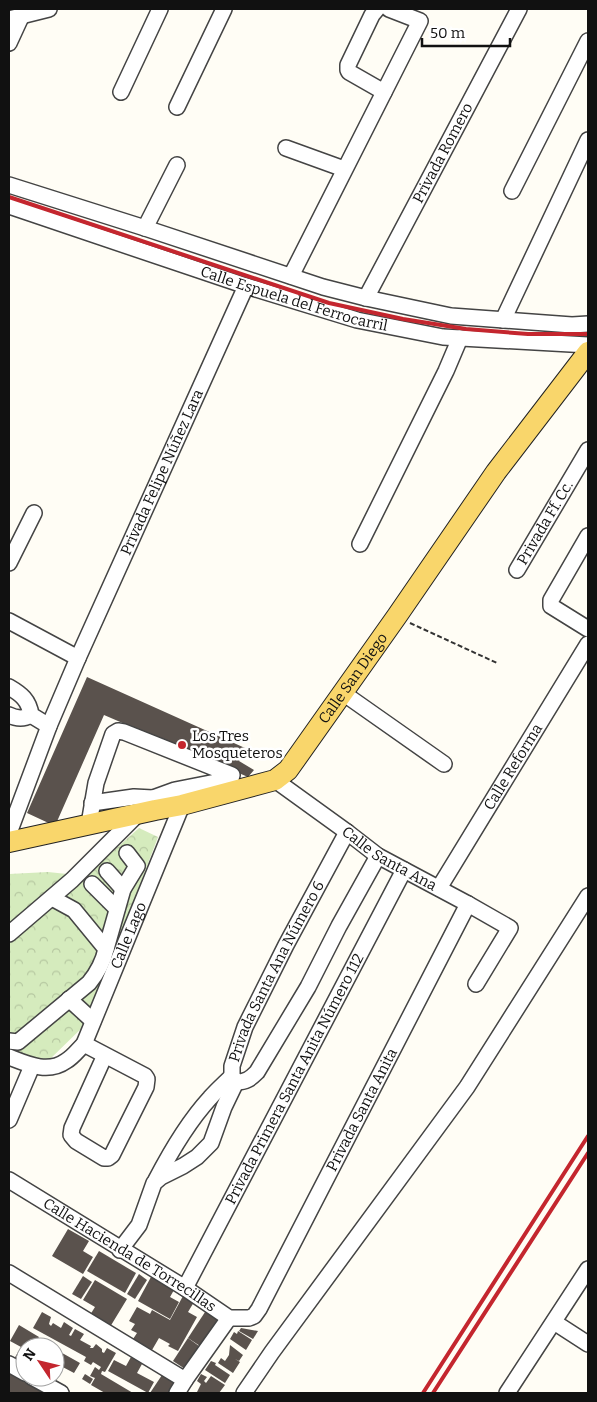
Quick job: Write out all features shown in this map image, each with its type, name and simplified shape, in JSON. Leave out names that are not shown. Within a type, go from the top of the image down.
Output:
[{"type":"main road","name":"Calle San Diego","points":[[9,842],[89,824],[149,807],[182,806],[275,780],[288,770],[496,472],[588,352]]},
{"type":"street","points":[[9,43],[15,18],[49,9]]},
{"type":"street","points":[[121,92],[160,9]]},
{"type":"street","points":[[176,107],[224,9]]},
{"type":"street","points":[[377,9],[372,15],[348,66],[348,70],[384,92]]},
{"type":"street","points":[[291,276],[420,21],[389,9]]},
{"type":"street","name":"Privada Romero","points":[[366,298],[519,9]]},
{"type":"street","points":[[512,191],[588,41]]},
{"type":"street","points":[[503,320],[588,140]]},
{"type":"street","points":[[286,148],[344,169]]},
{"type":"street","points":[[145,228],[177,165]]},
{"type":"street","name":"Calle Espuela del Ferrocarril","points":[[9,184],[323,287],[366,298],[451,316],[588,324]]},
{"type":"street","name":"Calle Espuela del Ferrocarril","points":[[9,206],[246,286],[357,320],[443,337],[588,345]]},
{"type":"street","name":"Privada Felipe Núñez Lara","points":[[9,833],[49,726],[78,658],[246,286]]},
{"type":"street","points":[[360,544],[446,371],[460,338]]},
{"type":"street","name":"Privada Ff. Cc.","points":[[517,570],[588,450]]},
{"type":"street","points":[[9,563],[34,513]]},
{"type":"street","points":[[588,536],[551,600],[551,606],[588,629]]},
{"type":"street","points":[[9,621],[78,658]]},
{"type":"street","name":"Calle Reforma","points":[[439,888],[588,644]]},
{"type":"street","points":[[9,687],[26,699],[31,715]]},
{"type":"street","points":[[343,693],[444,764]]},
{"type":"street","points":[[9,715],[16,718],[26,718],[31,715]]},
{"type":"street","points":[[31,715],[49,726]]},
{"type":"street","points":[[9,934],[72,880],[149,807],[175,790],[231,779],[232,775],[118,731],[113,734],[98,775],[89,824]]},
{"type":"street","name":"Calle Santa Ana","points":[[275,780],[378,856],[510,928],[476,984]]},
{"type":"street","points":[[92,803],[134,797],[149,807]]},
{"type":"street","name":"Calle Lago","points":[[32,1066],[56,1067],[68,1060],[84,1044],[182,806]]},
{"type":"street","name":"Privada Santa Ana Número 6","points":[[158,1180],[197,1157],[211,1143],[234,1079],[232,1066],[245,1027],[286,944],[347,832]]},
{"type":"street","points":[[9,1041],[18,1042],[89,983],[97,973],[104,961],[123,889],[137,866],[127,853]]},
{"type":"street","points":[[120,1250],[139,1225],[170,1154],[210,1097],[234,1079],[243,1082],[250,1079],[256,1072],[308,986],[378,856]]},
{"type":"street","name":"Privada Primera Santa Anita Número 112","points":[[185,1288],[404,870]]},
{"type":"street","points":[[107,871],[123,889]]},
{"type":"street","points":[[92,884],[117,909]]},
{"type":"street","points":[[244,1393],[272,1352],[467,1087],[588,896]]},
{"type":"street","points":[[52,898],[74,910],[106,949]]},
{"type":"street","name":"Privada Santa Anita","points":[[254,1316],[468,904]]},
{"type":"street","points":[[69,999],[93,1022]]},
{"type":"street","points":[[84,1044],[105,1055],[145,1076],[147,1082],[112,1155],[108,1158],[102,1158],[95,1154],[76,1141],[72,1135],[72,1128],[105,1055]]},
{"type":"street","points":[[9,1057],[32,1066],[9,1120]]},
{"type":"street","name":"Calle Hacienda de Torrecillas","points":[[9,1180],[120,1250],[185,1288],[229,1318],[249,1318],[254,1316]]},
{"type":"street","points":[[512,1392],[588,1269]]},
{"type":"street","points":[[9,1273],[185,1380]]},
{"type":"street","points":[[177,1393],[229,1318]]},
{"type":"street","points":[[554,1322],[588,1344]]},
{"type":"path","points":[[397,616],[497,663]]},
{"type":"green space","points":[[139,828],[158,837],[88,1022],[47,1062],[9,1050],[9,943],[11,941],[9,939],[9,874],[48,872],[67,874],[63,896]]},
{"type":"building","points":[[87,677],[245,748],[239,761],[254,770],[248,777],[104,715],[55,826],[27,813]]},
{"type":"building","points":[[68,1229],[89,1241],[83,1251],[93,1257],[83,1274],[52,1256]]},
{"type":"building","points":[[99,1251],[136,1273],[125,1293],[87,1271]]},
{"type":"building","points":[[139,1274],[147,1280],[135,1299],[127,1294]]},
{"type":"building","points":[[83,1276],[92,1282],[81,1299],[72,1294]]},
{"type":"building","points":[[151,1277],[174,1290],[170,1297],[179,1302],[170,1319],[138,1301]]},
{"type":"building","points":[[95,1280],[127,1299],[110,1327],[90,1315],[95,1307],[83,1300]]},
{"type":"building","points":[[183,1296],[194,1302],[188,1312],[197,1317],[178,1351],[168,1346],[170,1344],[159,1338],[152,1350],[133,1339],[137,1333],[131,1330],[135,1324],[129,1321],[137,1307],[150,1314],[152,1310],[170,1320]]},
{"type":"building","points":[[207,1309],[219,1317],[200,1346],[188,1338]]},
{"type":"building","points":[[42,1312],[51,1317],[49,1324],[51,1326],[53,1323],[61,1328],[64,1322],[73,1328],[69,1335],[71,1336],[75,1329],[84,1334],[80,1340],[91,1346],[90,1348],[93,1348],[96,1344],[104,1353],[107,1348],[116,1353],[105,1372],[102,1371],[101,1374],[133,1393],[105,1393],[91,1385],[95,1378],[90,1376],[95,1367],[99,1370],[101,1367],[93,1362],[91,1365],[84,1361],[86,1357],[65,1346],[65,1337],[49,1337],[33,1328]]},
{"type":"building","points":[[19,1325],[39,1337],[15,1337],[15,1344],[10,1341]]},
{"type":"building","points":[[241,1328],[258,1331],[253,1339],[239,1331]]},
{"type":"building","points":[[238,1331],[252,1340],[246,1350],[230,1339],[234,1332],[237,1334]]},
{"type":"building","points":[[188,1338],[199,1346],[185,1369],[173,1361]]},
{"type":"building","points":[[230,1345],[243,1355],[239,1361],[235,1359],[240,1362],[233,1373],[218,1363],[221,1358],[225,1361],[229,1355]]},
{"type":"building","points":[[65,1355],[80,1363],[74,1373],[65,1368]]},
{"type":"building","points":[[131,1357],[142,1364],[137,1373],[154,1382],[148,1393],[108,1371],[114,1360],[126,1366]]},
{"type":"building","points":[[211,1361],[230,1375],[225,1383],[205,1370]]},
{"type":"building","points":[[9,1371],[15,1374],[15,1387],[38,1387],[49,1393],[9,1393]]},
{"type":"building","points":[[85,1374],[93,1379],[90,1384],[82,1379]]},
{"type":"building","points":[[201,1374],[207,1377],[204,1381],[206,1383],[211,1376],[225,1385],[219,1393],[199,1393],[197,1392],[201,1384],[197,1381]]},
{"type":"building","points":[[162,1375],[176,1384],[170,1393],[150,1393]]},
{"type":"railway","points":[[9,197],[329,303],[403,319],[466,329],[528,334],[588,334]]},
{"type":"railway","points":[[423,1393],[588,1136]]},
{"type":"railway","points":[[433,1393],[588,1153]]},
{"type":"place","name":"Los Tres Mosqueteros","points":[[182,745]]}]
